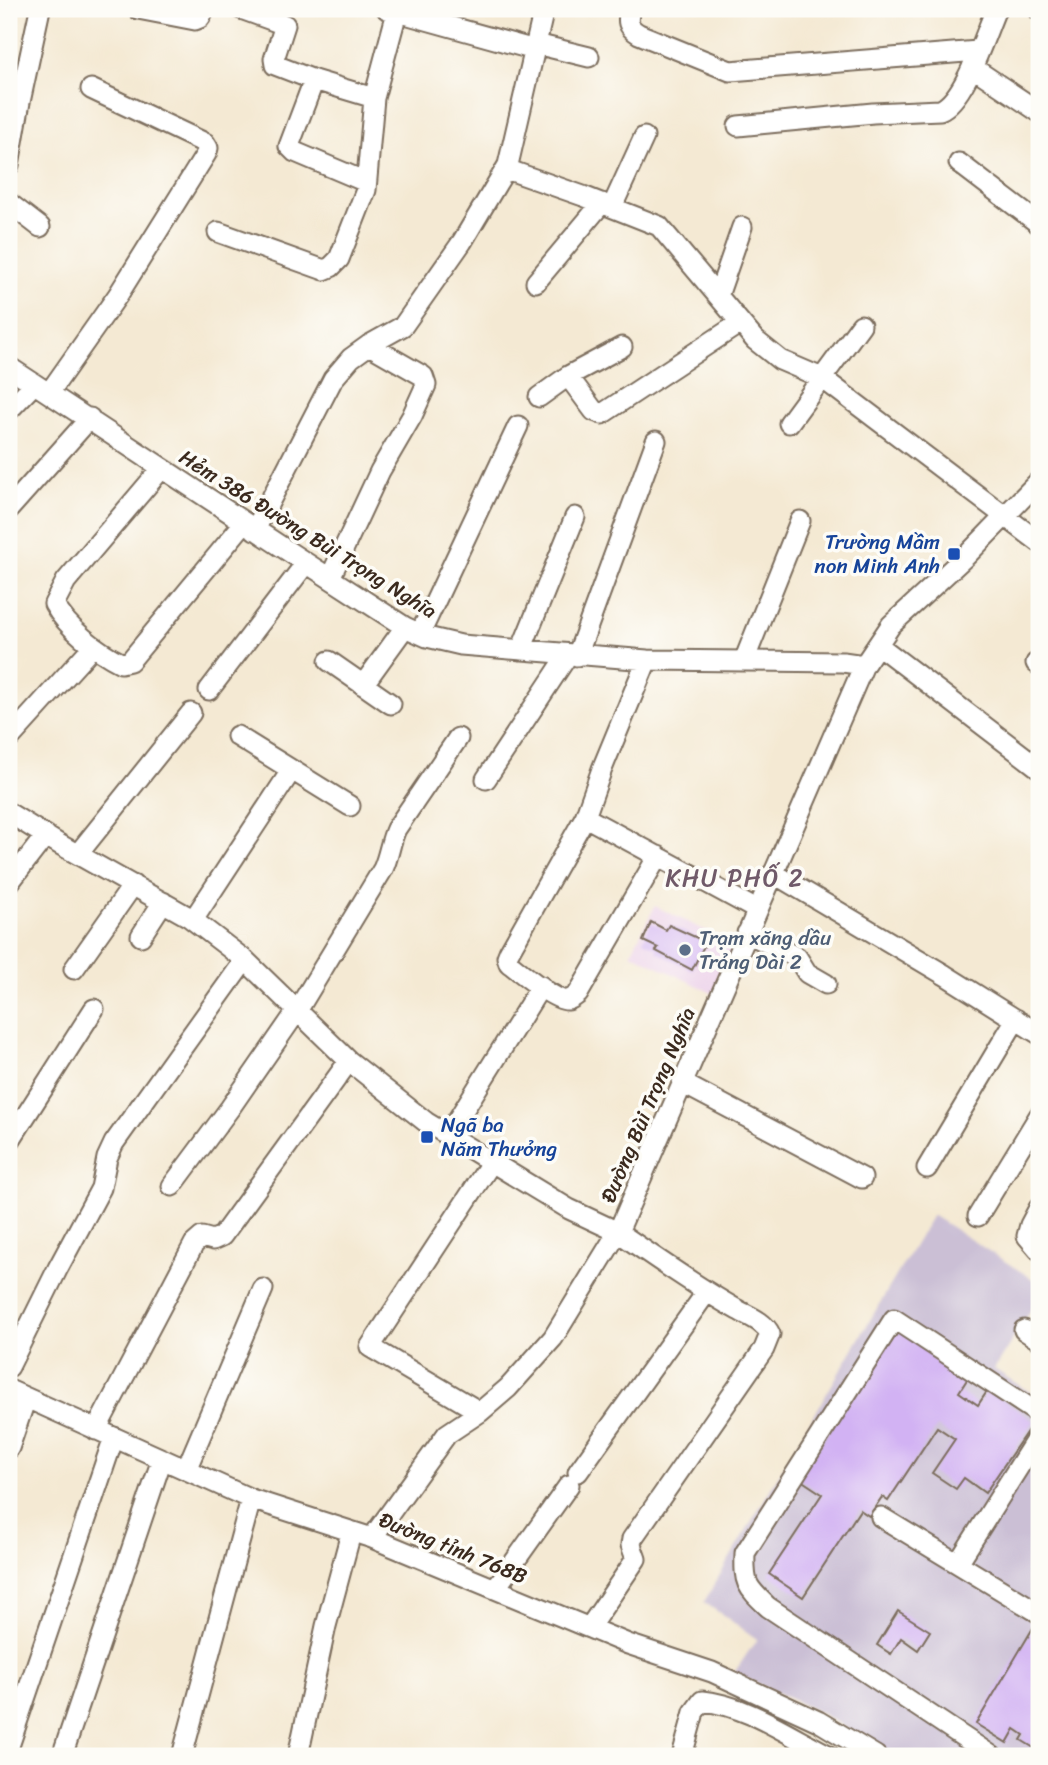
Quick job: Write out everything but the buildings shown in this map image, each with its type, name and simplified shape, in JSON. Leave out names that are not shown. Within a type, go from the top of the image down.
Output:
[{"type":"street","points":[[9,165],[40,9]]},
{"type":"street","points":[[138,9],[195,20],[200,18],[205,9]]},
{"type":"street","points":[[241,9],[285,25],[274,60],[275,65],[374,98]]},
{"type":"street","points":[[162,468],[66,582],[54,604],[59,614],[94,647],[121,663],[130,661],[250,526],[333,379],[351,358],[403,327],[462,242],[506,169],[544,9]]},
{"type":"street","points":[[630,9],[627,20],[633,31],[730,71],[975,59],[1039,112]]},
{"type":"street","points":[[738,126],[873,113],[940,110],[948,107],[975,59],[996,9]]},
{"type":"street","points":[[218,232],[324,270],[339,259],[366,190],[374,98],[392,10],[535,47],[589,57]]},
{"type":"street","points":[[314,80],[289,146],[295,152],[366,182]]},
{"type":"street","points":[[9,410],[42,388],[118,295],[208,148],[205,143],[91,89]]},
{"type":"street","points":[[536,282],[607,205],[644,137]]},
{"type":"street","points":[[959,163],[1039,224]]},
{"type":"street","points":[[506,169],[659,226],[755,340],[780,360],[822,379],[1039,542]]},
{"type":"street","points":[[9,202],[40,227]]},
{"type":"street","points":[[718,296],[742,228]]},
{"type":"street","points":[[568,376],[594,411],[602,414],[740,323]]},
{"type":"street","points":[[789,423],[861,325]]},
{"type":"street","points":[[330,578],[380,471],[424,394],[426,385],[423,376],[369,345]]},
{"type":"street","points":[[539,397],[568,376],[622,347]]},
{"type":"street","name":"Hẻm 386 Đường Bùi Trọng Nghĩa","points":[[9,367],[412,630],[460,645],[572,655],[647,660],[843,662],[864,665]]},
{"type":"street","points":[[9,509],[90,418]]},
{"type":"street","points":[[363,685],[412,630],[519,426]]},
{"type":"street","points":[[486,779],[572,655],[656,440]]},
{"type":"street","name":"Đường Bùi Trọng Nghĩa","points":[[9,813],[193,920],[245,960],[349,1061],[426,1122],[569,1209],[618,1232],[864,665],[891,625],[967,555],[1039,481]]},
{"type":"street","points":[[522,650],[575,517]]},
{"type":"street","points":[[744,661],[800,521]]},
{"type":"street","points":[[209,690],[306,563]]},
{"type":"street","points":[[878,645],[1039,768]]},
{"type":"street","points":[[9,739],[86,654]]},
{"type":"street","points":[[647,660],[585,817],[507,957],[509,963],[564,1000],[571,1000],[578,994],[658,856]]},
{"type":"street","points":[[329,661],[391,704]]},
{"type":"street","points":[[78,854],[191,713]]},
{"type":"street","points":[[237,736],[350,806]]},
{"type":"street","points":[[172,1186],[297,1011],[383,869],[396,829],[458,738]]},
{"type":"street","points":[[193,920],[291,771]]},
{"type":"street","points":[[585,817],[757,910]]},
{"type":"street","points":[[9,883],[46,835]]},
{"type":"street","points":[[773,873],[1039,1034]]},
{"type":"street","points":[[74,969],[133,886]]},
{"type":"street","points":[[141,936],[163,902]]},
{"type":"street","points":[[747,933],[797,957],[807,973],[826,984]]},
{"type":"street","points":[[9,1367],[101,1188],[107,1158],[114,1143],[245,960]]},
{"type":"street","points":[[448,1135],[541,986]]},
{"type":"street","points":[[9,1142],[94,1009]]},
{"type":"street","points":[[926,1168],[1016,1019]]},
{"type":"street","points":[[9,1746],[105,1433],[194,1244],[202,1237],[213,1240],[222,1236],[349,1061]]},
{"type":"street","points":[[682,1083],[862,1178]]},
{"type":"street","points":[[978,1216],[1039,1116]]},
{"type":"street","points":[[480,1412],[370,1347],[491,1163]]},
{"type":"street","points":[[1039,1208],[1027,1236],[1039,1250]]},
{"type":"street","points":[[372,1538],[447,1434],[480,1412],[508,1388],[553,1338],[618,1232],[706,1293],[767,1328],[770,1334],[768,1341],[632,1539],[631,1545],[636,1552],[636,1559],[589,1628]]},
{"type":"street","points":[[186,1470],[263,1289]]},
{"type":"street","points":[[495,1589],[706,1293]]},
{"type":"street","points":[[992,1756],[768,1607],[751,1590],[744,1577],[745,1553],[894,1319],[1039,1414]]},
{"type":"street","points":[[9,1448],[17,1394]]},
{"type":"street","name":"Đường tỉnh 768B","points":[[17,1394],[251,1499],[372,1538],[628,1644],[712,1672],[818,1721],[876,1756]]},
{"type":"street","points":[[958,1563],[1039,1434]]},
{"type":"street","points":[[62,1756],[163,1459]]},
{"type":"street","points":[[182,1756],[251,1499]]},
{"type":"street","points":[[881,1517],[1039,1614]]},
{"type":"street","points":[[298,1756],[326,1626],[351,1532]]},
{"type":"street","points":[[682,1756],[694,1712],[702,1701],[719,1703],[748,1714],[830,1756]]},
{"type":"shaded area","name":"Trạm xăng dầu Trảng Dài 2","points":[[655,906],[738,947],[714,994],[631,953]]},
{"type":"shaded area","points":[[932,1215],[1039,1283],[1039,1297],[994,1369],[1039,1398],[1039,1756],[891,1756],[821,1713],[734,1673],[757,1639],[704,1602]]},
{"type":"place","name":"Trường Mầm non Minh Anh","points":[[954,554]]},
{"type":"place","name":"Trạm xăng dầu Trảng Dài 2","points":[[685,950]]},
{"type":"place","name":"Ngã ba Năm Thưởng","points":[[427,1137]]},
{"type":"district","name":"KHU PHỐ 2","points":[[735,878]]}]
